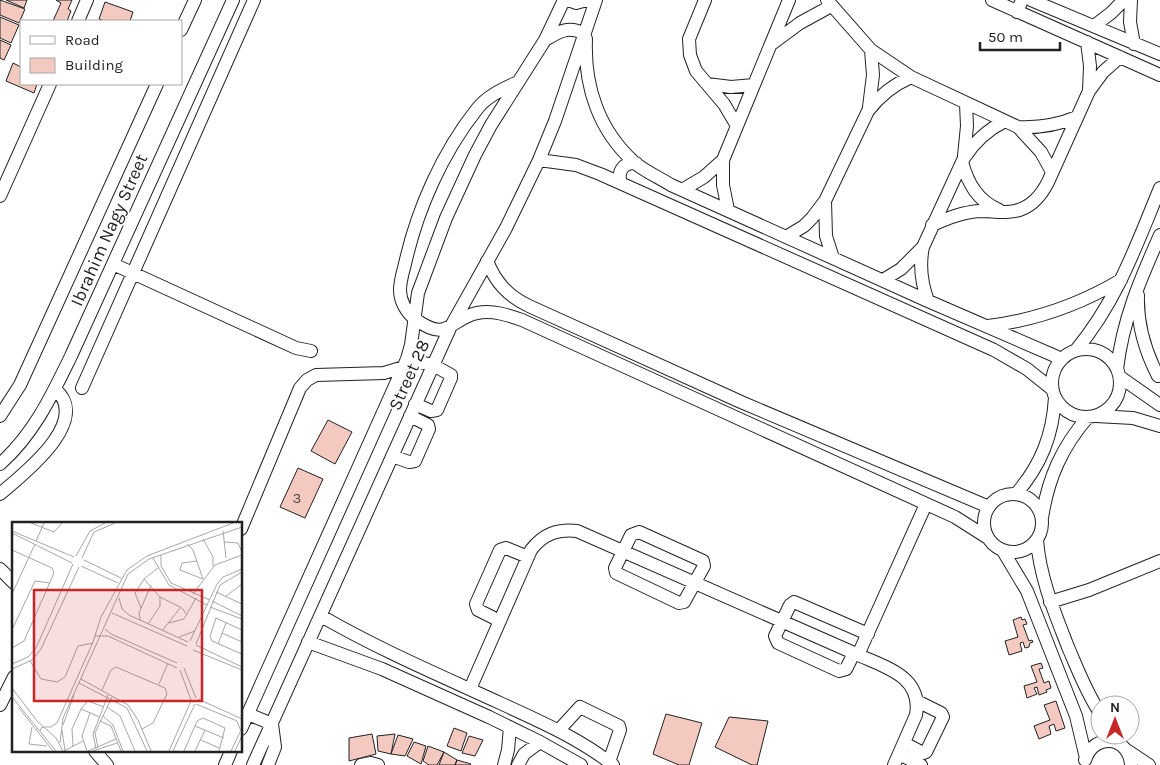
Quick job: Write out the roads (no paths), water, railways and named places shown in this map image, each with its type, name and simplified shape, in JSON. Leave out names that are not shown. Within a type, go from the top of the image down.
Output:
[{"type":"street","points":[[78,20],[87,0]]},
{"type":"street","points":[[182,28],[195,0]]},
{"type":"street","name":"Ibrahim Nagy Street","points":[[0,464],[16,450],[46,408],[233,0]]},
{"type":"street","points":[[82,388],[254,0]]},
{"type":"street","name":"Street 28","points":[[242,727],[402,369],[411,345],[421,283],[446,218],[475,155],[545,40],[564,0]]},
{"type":"street","points":[[568,0],[576,3],[587,0]]},
{"type":"street","name":"Street 28","points":[[253,765],[450,328],[523,195],[539,160],[558,114],[596,0]]},
{"type":"street","points":[[705,0],[689,39],[690,55],[696,71],[724,104],[737,126]]},
{"type":"street","points":[[728,210],[723,185],[723,160],[790,0]]},
{"type":"street","points":[[992,0],[1020,6],[1087,42],[1160,75]]},
{"type":"street","points":[[1032,0],[1160,54]]},
{"type":"street","points":[[1094,26],[1124,0]]},
{"type":"street","points":[[1131,0],[1130,22],[1134,44]]},
{"type":"street","points":[[771,45],[829,3],[871,50],[911,77],[1018,127],[1042,152],[1052,172]]},
{"type":"street","points":[[545,40],[564,30],[574,30],[584,34],[588,78],[594,103],[607,129],[636,164],[682,190],[1062,359]]},
{"type":"street","points":[[1087,42],[1090,66],[1089,91]]},
{"type":"street","points":[[786,237],[812,218],[825,201],[868,111],[873,81],[871,50]]},
{"type":"street","points":[[932,225],[967,213],[1015,212],[1026,208],[1035,201],[1043,192],[1089,91],[1103,72],[1120,57]]},
{"type":"street","points":[[868,111],[887,90],[911,77]]},
{"type":"street","points":[[518,82],[496,93],[478,108],[450,150],[427,198],[415,229],[400,284],[402,302],[414,319],[430,328],[437,329],[450,328],[476,313],[500,313],[522,320],[964,522],[1003,551],[1018,552],[1032,545],[1037,540],[1042,526],[1049,481],[1056,464],[1076,431],[1092,416],[1105,411],[1118,396],[1124,327],[1138,286],[1160,235]]},
{"type":"street","points":[[707,84],[731,87],[754,85]]},
{"type":"street","points":[[0,196],[50,85]]},
{"type":"street","name":"Ibrahim Nagy Street","points":[[0,416],[20,386],[157,85]]},
{"type":"street","points":[[966,104],[967,131],[963,160],[970,184],[976,193],[993,208],[1004,212]]},
{"type":"street","points":[[1018,127],[1030,128],[1054,125],[1077,117]]},
{"type":"street","points":[[928,301],[921,280],[920,258],[932,225],[970,149],[986,133],[1005,121]]},
{"type":"street","points":[[539,160],[576,165],[621,183],[994,350],[1027,368],[1054,393],[1060,406],[1068,412],[1078,416],[1133,418],[1160,426]]},
{"type":"street","points":[[682,190],[704,177],[723,160]]},
{"type":"street","points":[[621,183],[619,176],[622,168],[628,164],[636,164]]},
{"type":"street","points":[[1016,494],[1026,483],[1042,457],[1052,427],[1053,373],[1062,359],[1076,350],[1106,310],[1122,280],[1160,188]]},
{"type":"street","points":[[825,201],[826,236],[833,258]]},
{"type":"street","points":[[883,280],[901,269],[923,247]]},
{"type":"street","points":[[487,261],[499,284],[508,293],[529,306],[741,402],[989,507]]},
{"type":"street","points":[[112,264],[296,348],[311,351]]},
{"type":"street","points":[[987,326],[1047,314],[1085,300],[1122,280]]},
{"type":"street","points":[[1138,286],[1138,313],[1142,333],[1147,352],[1158,376]]},
{"type":"street","points":[[522,320],[529,306]]},
{"type":"street","points":[[1076,350],[1100,352],[1113,362],[1119,373],[1160,405]]},
{"type":"street","points":[[242,527],[303,384],[311,377],[322,374],[376,374],[402,369],[408,365],[420,362],[433,365],[450,374],[451,378],[436,410],[413,410]]},
{"type":"street","points":[[0,494],[40,460],[58,434],[65,418],[66,408],[62,397],[55,389]]},
{"type":"street","points":[[734,416],[741,402]]},
{"type":"street","points":[[392,456],[409,462],[414,461],[429,429],[428,425],[413,410]]},
{"type":"street","points":[[988,538],[984,522],[989,507],[1001,497],[1016,494],[1030,499],[1035,504],[1042,518]]},
{"type":"street","points":[[868,634],[797,602],[790,605],[775,636],[778,643],[839,671],[846,669],[868,634],[926,504]]},
{"type":"street","points":[[470,689],[528,557],[538,542],[546,535],[566,530],[576,532],[624,551],[898,674],[911,685],[917,701],[916,715],[899,754]]},
{"type":"street","points":[[638,532],[701,559],[704,566],[695,583],[686,601],[679,603],[618,575],[615,568],[631,535],[638,532]]},
{"type":"street","points":[[1037,540],[1040,570],[1050,602],[1090,695]]},
{"type":"street","points":[[500,621],[478,610],[476,604],[500,550],[506,548],[528,557]]},
{"type":"street","points":[[1003,551],[1027,591],[1076,716],[1085,761]]},
{"type":"street","points":[[1050,602],[1089,590],[1160,561]]},
{"type":"street","points":[[0,569],[12,581]]},
{"type":"street","points":[[321,616],[356,636],[560,730],[611,763],[620,730],[619,726],[580,707],[560,730]]},
{"type":"street","points":[[308,642],[382,669],[510,727],[581,765]]},
{"type":"street","points":[[382,669],[391,652]]},
{"type":"street","points":[[0,705],[12,681]]},
{"type":"street","points":[[899,754],[926,752],[943,717],[941,713],[917,701]]},
{"type":"street","points":[[248,714],[272,724],[274,747],[268,765]]},
{"type":"street","points":[[504,765],[508,750],[510,727]]},
{"type":"street","points":[[518,765],[524,754],[540,742]]},
{"type":"street","points":[[1085,761],[1088,752],[1096,745]]},
{"type":"street","points":[[1122,745],[1128,752],[1149,765]]},
{"type":"street","points":[[96,752],[107,765]]},
{"type":"street","points":[[225,765],[231,752]]},
{"type":"street","points":[[1128,752],[1131,765]]},
{"type":"street","points":[[899,754],[921,765]]},
{"type":"street","points":[[361,765],[371,763],[378,765]]}]
